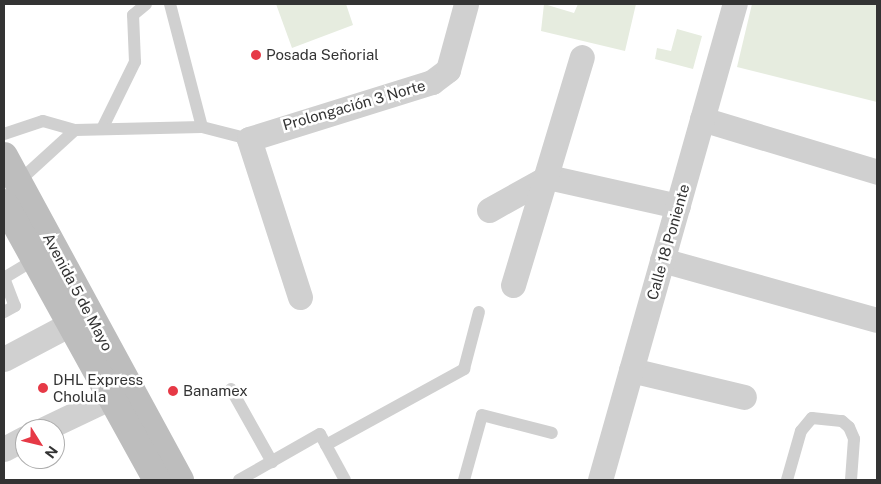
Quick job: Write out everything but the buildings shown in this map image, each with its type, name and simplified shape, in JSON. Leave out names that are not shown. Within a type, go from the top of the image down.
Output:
[{"type":"main road","name":"Avenida 5 de Mayo","points":[[4,156],[11,192],[36,259],[157,480]]},
{"type":"main road","name":"Avenida 5 de Mayo","points":[[11,192],[180,480]]},
{"type":"street","name":"Prolongación 3 Norte","points":[[249,139],[432,82],[448,70],[466,4]]},
{"type":"street","name":"Calle 18 Poniente","points":[[600,480],[735,4]]},
{"type":"street","points":[[513,285],[548,177],[582,57]]},
{"type":"street","points":[[702,119],[877,172]]},
{"type":"street","points":[[249,139],[300,297]]},
{"type":"street","points":[[489,210],[548,177],[678,206]]},
{"type":"street","points":[[662,260],[877,320]]},
{"type":"street","points":[[4,359],[70,324]]},
{"type":"street","points":[[631,370],[744,397]]},
{"type":"street","points":[[65,419],[111,397]]},
{"type":"lane","points":[[102,129],[135,62],[133,15],[146,4]]},
{"type":"lane","points":[[170,4],[202,127]]},
{"type":"lane","points":[[4,134],[43,121],[74,130],[202,127],[249,139]]},
{"type":"lane","points":[[11,192],[74,130]]},
{"type":"lane","points":[[4,312],[15,306],[4,278],[36,259]]},
{"type":"lane","points":[[326,445],[464,369],[479,312]]},
{"type":"lane","points":[[231,389],[272,462]]},
{"type":"lane","points":[[464,480],[482,415],[552,433]]},
{"type":"lane","points":[[787,480],[800,431],[812,418],[842,421],[849,427],[854,439],[851,480]]},
{"type":"lane","points":[[239,480],[320,434],[345,480]]},
{"type":"shaded area","points":[[276,4],[346,4],[353,25],[292,48]]},
{"type":"shaded area","points":[[544,4],[574,13],[578,4],[636,4],[625,51],[541,31]]},
{"type":"shaded area","points":[[752,4],[877,4],[877,102],[737,67]]},
{"type":"shaded area","points":[[677,29],[702,36],[693,69],[655,59],[657,48],[671,51]]},
{"type":"place","name":"Posada Señorial","points":[[256,55]]},
{"type":"place","name":"DHL Express Cholula","points":[[43,388]]},
{"type":"place","name":"Banamex","points":[[173,391]]}]
